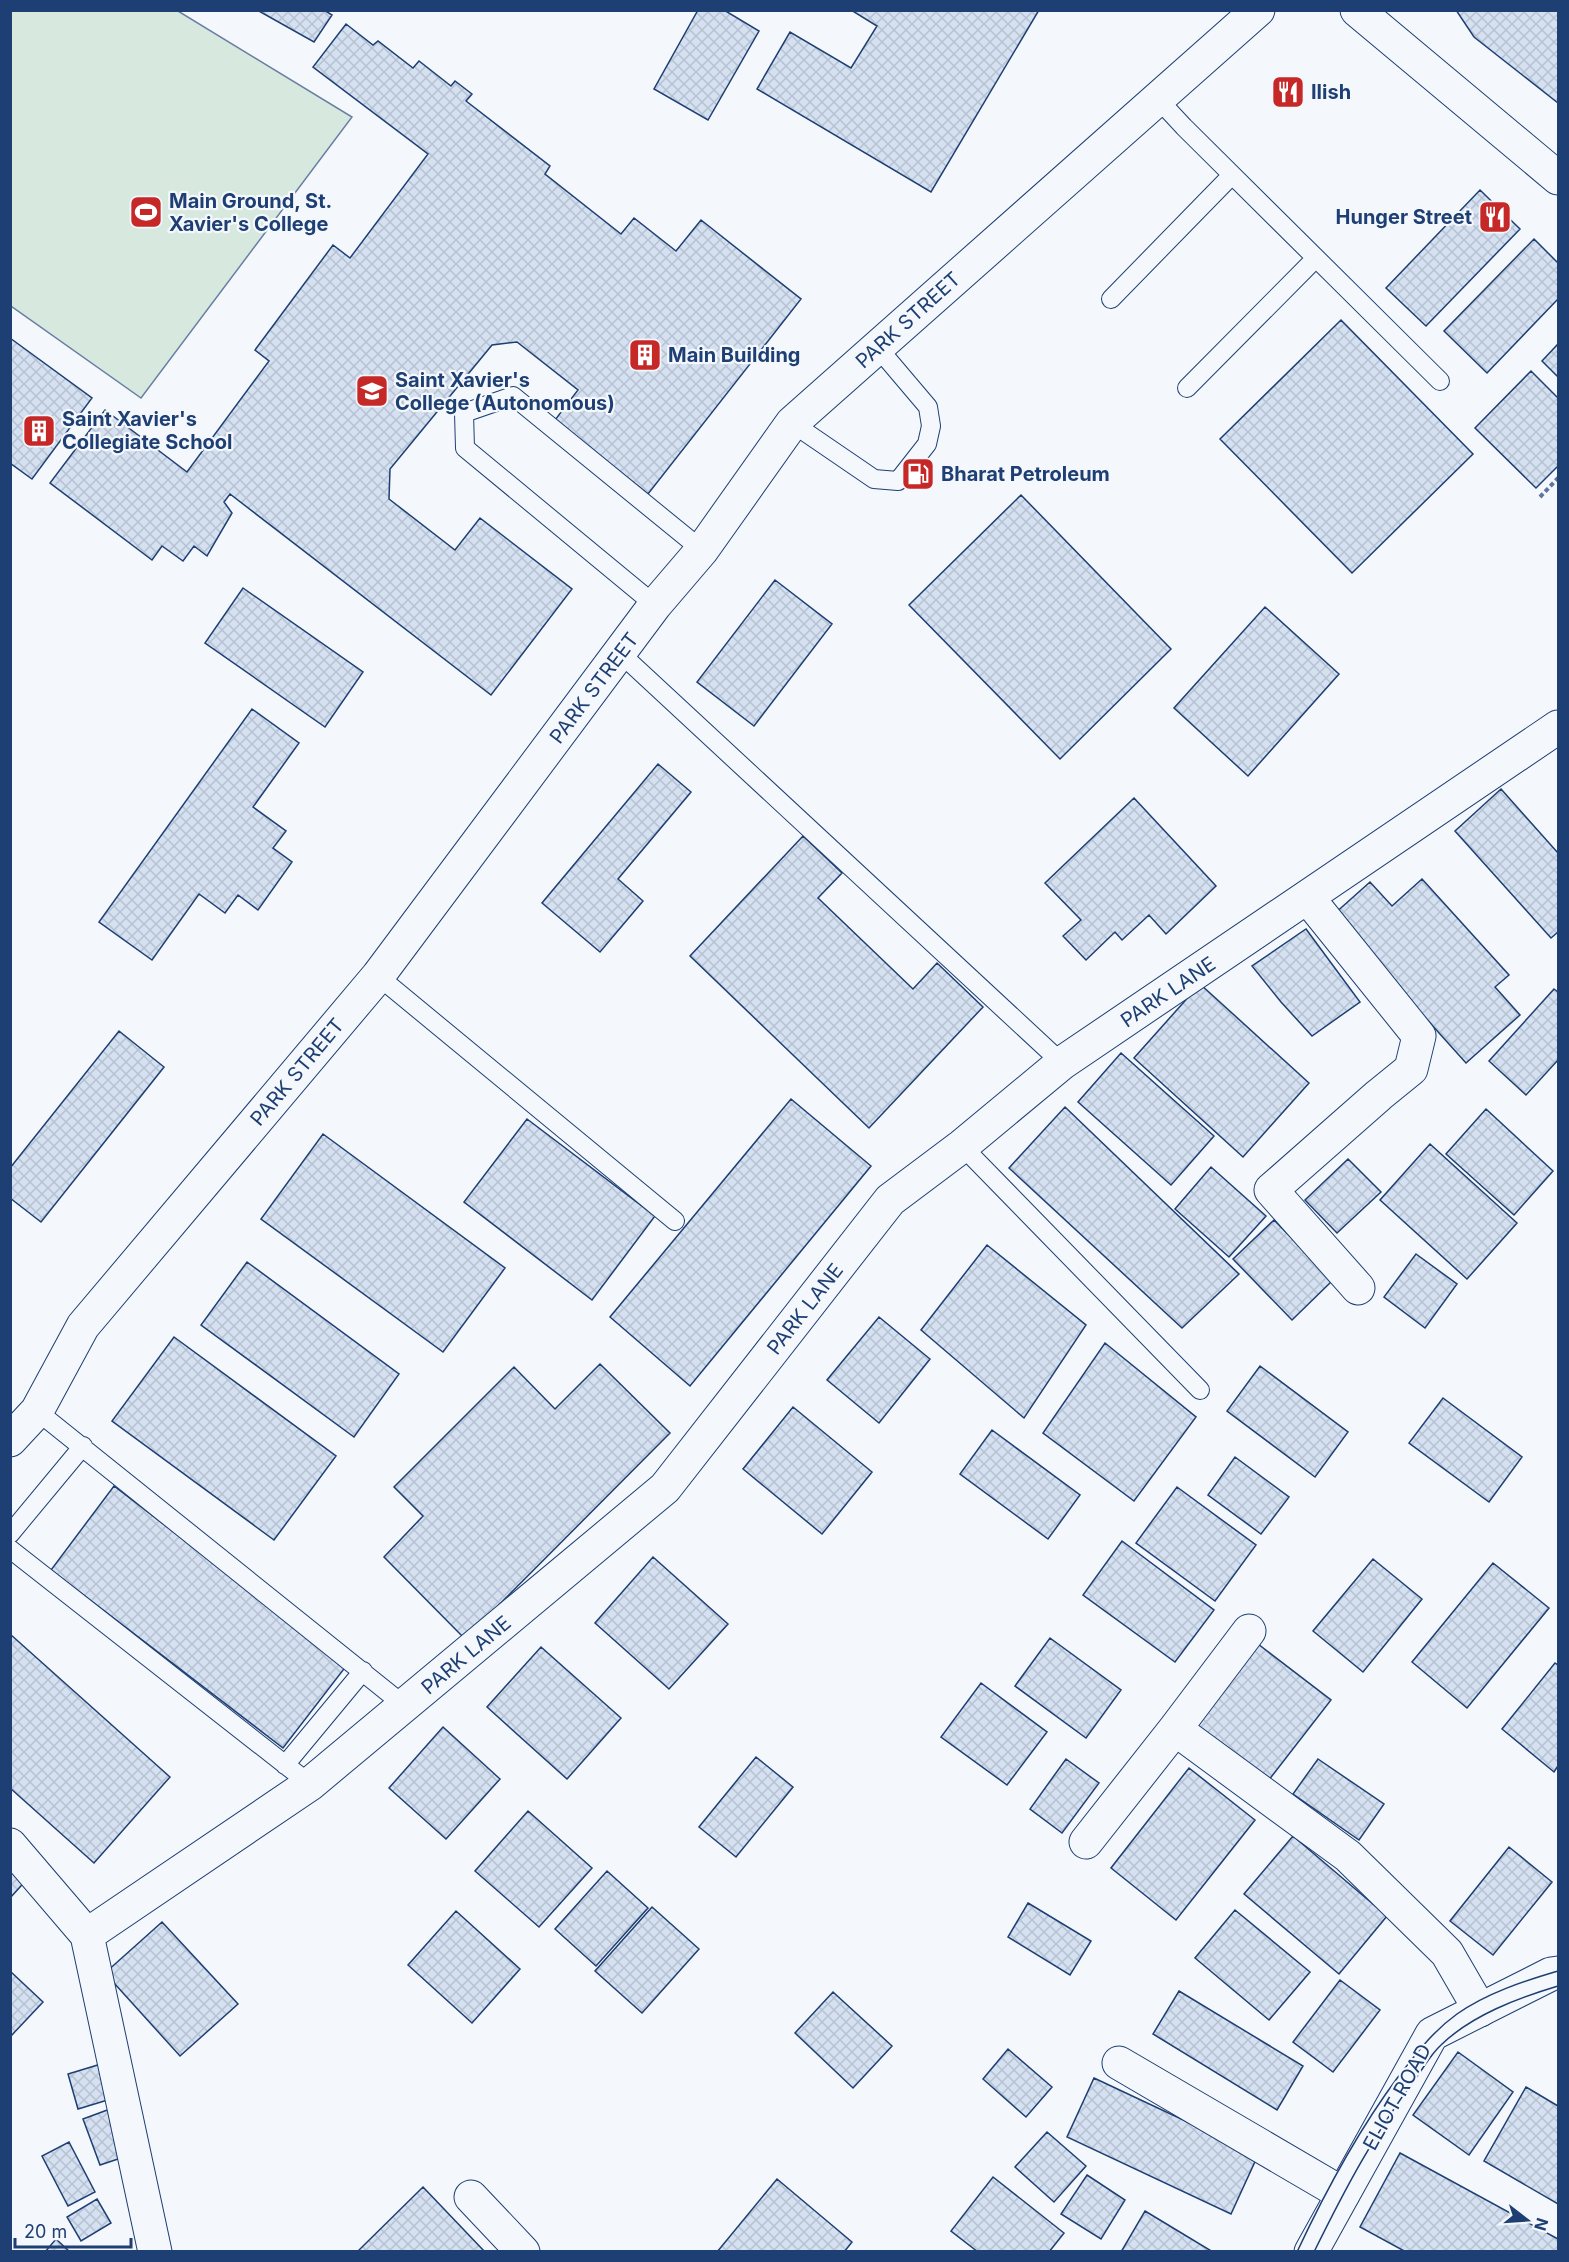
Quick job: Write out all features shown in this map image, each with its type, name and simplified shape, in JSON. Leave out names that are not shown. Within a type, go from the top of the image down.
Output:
[{"type":"street","name":"PARK STREET","points":[[10,1440],[37,1411],[83,1326],[378,976],[655,606],[702,550],[792,423],[1258,10]]},
{"type":"street","points":[[1358,10],[1558,178]]},
{"type":"street","name":"PARK LANE","points":[[87,1935],[310,1784],[665,1488],[890,1200],[962,1146],[1062,1063],[1558,727]]},
{"type":"street","points":[[1308,898],[1419,1036],[1411,1069],[1271,1190],[1358,1288]]},
{"type":"street","points":[[1086,1842],[1176,1729],[1249,1631]]},
{"type":"street","points":[[1176,1729],[1348,1856],[1448,1953],[1480,2010]]},
{"type":"street","points":[[10,1845],[87,1935],[155,2252]]},
{"type":"street","name":"ELIOT ROAD","points":[[1311,2252],[1432,2034],[1551,1974],[1558,1973]]},
{"type":"street","points":[[1119,2062],[1343,2194]]},
{"type":"street","points":[[471,2197],[523,2252]]},
{"type":"lane","points":[[1158,99],[1440,381]]},
{"type":"lane","points":[[1111,299],[1232,175]]},
{"type":"lane","points":[[1187,387],[1316,258]]},
{"type":"lane","points":[[792,423],[874,479],[898,481],[927,444],[931,426],[928,407],[878,348]]},
{"type":"lane","points":[[655,606],[465,448],[464,413],[513,396],[702,550]]},
{"type":"lane","points":[[620,653],[1062,1063]]},
{"type":"lane","points":[[378,976],[675,1221]]},
{"type":"lane","points":[[962,1146],[1200,1390]]},
{"type":"lane","points":[[37,1411],[405,1706]]},
{"type":"lane","points":[[10,1534],[83,1446]]},
{"type":"lane","points":[[10,1549],[310,1784]]},
{"type":"lane","points":[[285,1765],[363,1671]]},
{"type":"path","points":[[1540,497],[1558,478]]},
{"type":"shaded area","name":"Main Ground, St. Xavier's College","points":[[11,10],[178,11],[352,117],[141,398],[11,306]]},
{"type":"building","points":[[257,10],[324,10],[332,15],[314,42]]},
{"type":"building","points":[[698,10],[724,10],[759,31],[708,120],[654,89]]},
{"type":"building","points":[[851,10],[1039,10],[931,192],[757,89],[790,32],[851,68],[877,26]]},
{"type":"building","points":[[1456,10],[1558,10],[1558,103],[1474,37]]},
{"type":"building","name":"Main Building","points":[[346,24],[373,45],[378,41],[413,68],[419,61],[451,86],[455,81],[472,94],[466,101],[550,166],[545,174],[621,234],[634,218],[676,251],[701,220],[801,299],[648,494],[555,420],[578,390],[517,342],[492,345],[390,469],[389,499],[455,550],[480,518],[572,589],[491,695],[230,494],[224,502],[232,513],[207,556],[194,546],[183,561],[162,546],[152,560],[50,483],[105,410],[187,472],[269,361],[255,350],[333,245],[350,258],[428,154],[313,67]]},
{"type":"building","points":[[1480,190],[1520,229],[1426,326],[1386,288]]},
{"type":"building","points":[[1534,239],[1558,263],[1558,299],[1487,373],[1444,331]]},
{"type":"building","points":[[1341,320],[1473,454],[1352,573],[1220,439]]},
{"type":"building","name":"Saint Xavier's Collegiate School","points":[[10,338],[92,398],[32,479],[10,463]]},
{"type":"building","points":[[1558,344],[1558,377],[1542,361]]},
{"type":"building","points":[[1531,371],[1558,398],[1558,466],[1536,488],[1475,428]]},
{"type":"building","points":[[1021,495],[1171,649],[1060,759],[909,605]]},
{"type":"building","points":[[775,580],[832,624],[754,726],[697,682]]},
{"type":"building","points":[[243,588],[363,672],[325,727],[205,643]]},
{"type":"building","points":[[1265,607],[1339,674],[1248,776],[1174,708]]},
{"type":"building","points":[[252,709],[299,743],[253,807],[286,831],[273,848],[292,862],[258,910],[238,895],[225,913],[199,894],[152,960],[99,922]]},
{"type":"building","points":[[658,764],[691,792],[618,879],[643,901],[600,952],[542,903]]},
{"type":"building","points":[[1501,789],[1558,853],[1558,932],[1551,938],[1455,831]]},
{"type":"building","points":[[1134,798],[1216,886],[1166,934],[1149,915],[1122,940],[1115,932],[1086,960],[1063,936],[1081,920],[1045,883]]},
{"type":"building","points":[[803,836],[842,873],[818,898],[913,989],[937,963],[983,1007],[869,1128],[690,956]]},
{"type":"building","points":[[1422,879],[1509,975],[1495,987],[1520,1015],[1466,1063],[1333,915],[1370,882],[1392,906]]},
{"type":"building","points":[[1306,929],[1360,1002],[1312,1036],[1252,966]]},
{"type":"building","points":[[1200,984],[1309,1083],[1243,1157],[1134,1058]]},
{"type":"building","points":[[1554,989],[1558,992],[1558,1060],[1526,1095],[1489,1061]]},
{"type":"building","points":[[119,1031],[164,1067],[41,1222],[10,1198],[10,1168]]},
{"type":"building","points":[[1121,1053],[1214,1136],[1171,1185],[1078,1102]]},
{"type":"building","points":[[791,1099],[871,1166],[690,1386],[610,1317]]},
{"type":"building","points":[[1065,1107],[1239,1274],[1182,1328],[1009,1168]]},
{"type":"building","points":[[1486,1109],[1553,1171],[1514,1215],[1446,1154]]},
{"type":"building","points":[[527,1119],[655,1216],[592,1300],[464,1202]]},
{"type":"building","points":[[323,1134],[505,1268],[443,1352],[261,1219]]},
{"type":"building","points":[[1430,1144],[1517,1223],[1467,1279],[1380,1200]]},
{"type":"building","points":[[1348,1159],[1381,1192],[1337,1233],[1305,1200]]},
{"type":"building","points":[[1211,1167],[1266,1216],[1229,1257],[1175,1209]]},
{"type":"building","points":[[1274,1220],[1333,1280],[1292,1320],[1233,1259]]},
{"type":"building","points":[[987,1245],[1086,1325],[1024,1418],[921,1330]]},
{"type":"building","points":[[1416,1254],[1457,1284],[1425,1328],[1384,1297]]},
{"type":"building","points":[[247,1262],[399,1374],[354,1437],[201,1325]]},
{"type":"building","points":[[879,1317],[930,1359],[879,1423],[827,1380]]},
{"type":"building","points":[[174,1337],[336,1456],[274,1540],[112,1421]]},
{"type":"building","points":[[1105,1343],[1196,1417],[1134,1501],[1043,1433]]},
{"type":"building","points":[[600,1364],[670,1433],[465,1639],[384,1557],[423,1516],[394,1487],[514,1367],[555,1409]]},
{"type":"building","points":[[1260,1366],[1348,1432],[1315,1477],[1227,1411]]},
{"type":"building","points":[[1443,1398],[1522,1457],[1489,1502],[1409,1443]]},
{"type":"building","points":[[793,1407],[872,1472],[822,1534],[743,1469]]},
{"type":"building","points":[[992,1430],[1080,1495],[1048,1539],[960,1474]]},
{"type":"building","points":[[1235,1457],[1289,1497],[1261,1534],[1208,1495]]},
{"type":"building","points":[[114,1486],[347,1665],[283,1748],[51,1570]]},
{"type":"building","points":[[1177,1487],[1256,1545],[1215,1601],[1136,1543]]},
{"type":"building","points":[[1122,1541],[1214,1610],[1175,1662],[1083,1595]]},
{"type":"building","points":[[653,1557],[728,1624],[669,1689],[595,1623]]},
{"type":"building","points":[[1373,1559],[1422,1599],[1363,1672],[1313,1631]]},
{"type":"building","points":[[1493,1563],[1549,1608],[1467,1708],[1412,1662]]},
{"type":"building","points":[[10,1634],[170,1777],[94,1863],[10,1788]]},
{"type":"building","points":[[1050,1638],[1121,1690],[1086,1738],[1015,1686]]},
{"type":"building","points":[[1258,1644],[1331,1700],[1268,1781],[1196,1724]]},
{"type":"building","points":[[541,1647],[621,1718],[567,1779],[487,1707]]},
{"type":"building","points":[[1555,1663],[1558,1665],[1558,1766],[1554,1772],[1502,1729]]},
{"type":"building","points":[[981,1683],[1047,1732],[1007,1785],[941,1737]]},
{"type":"building","points":[[443,1727],[500,1779],[446,1839],[389,1788]]},
{"type":"building","points":[[756,1757],[793,1787],[736,1857],[699,1827]]},
{"type":"building","points":[[1066,1759],[1099,1783],[1062,1833],[1030,1809]]},
{"type":"building","points":[[1318,1759],[1384,1804],[1359,1840],[1293,1794]]},
{"type":"building","points":[[1189,1768],[1255,1820],[1176,1920],[1111,1868]]},
{"type":"building","points":[[528,1811],[592,1868],[539,1927],[475,1871]]},
{"type":"building","points":[[1293,1836],[1387,1916],[1339,1974],[1244,1894]]},
{"type":"building","points":[[1509,1847],[1552,1882],[1493,1955],[1450,1921]]},
{"type":"building","points":[[10,1860],[29,1877],[10,1898]]},
{"type":"building","points":[[607,1871],[648,1908],[596,1966],[555,1929]]},
{"type":"building","points":[[1028,1903],[1091,1941],[1070,1975],[1008,1937]]},
{"type":"building","points":[[652,1907],[699,1949],[642,2013],[595,1971]]},
{"type":"building","points":[[1235,1910],[1310,1972],[1269,2020],[1195,1958]]},
{"type":"building","points":[[456,1911],[520,1969],[472,2023],[408,1965]]},
{"type":"building","points":[[162,1922],[238,2004],[180,2056],[105,1973]]},
{"type":"building","points":[[10,1971],[43,2002],[10,2037]]},
{"type":"building","points":[[1340,1980],[1380,2010],[1333,2072],[1293,2042]]},
{"type":"building","points":[[1179,1991],[1303,2066],[1277,2110],[1153,2034]]},
{"type":"building","points":[[833,1992],[892,2046],[853,2088],[795,2033]]},
{"type":"building","points":[[1008,2049],[1052,2087],[1026,2117],[983,2079]]},
{"type":"building","points":[[1458,2052],[1513,2092],[1469,2155],[1413,2115]]},
{"type":"building","points":[[101,2064],[111,2099],[78,2109],[68,2074]]},
{"type":"building","points":[[1094,2078],[1258,2155],[1231,2214],[1067,2137]]},
{"type":"building","points":[[1526,2087],[1558,2106],[1558,2204],[1484,2161]]},
{"type":"building","points":[[110,2109],[127,2156],[100,2165],[83,2119]]},
{"type":"building","points":[[1047,2132],[1086,2166],[1054,2202],[1015,2167]]},
{"type":"building","points":[[69,2142],[95,2192],[68,2206],[42,2156]]},
{"type":"building","points":[[1400,2153],[1558,2239],[1558,2252],[1406,2252],[1360,2227]]},
{"type":"building","points":[[1087,2175],[1125,2200],[1101,2239],[1061,2214]]},
{"type":"building","points":[[993,2177],[1064,2233],[1049,2252],[978,2252],[951,2231]]},
{"type":"building","points":[[777,2179],[852,2242],[844,2252],[717,2252]]},
{"type":"building","points":[[423,2187],[485,2252],[358,2252],[358,2251]]},
{"type":"building","points":[[97,2199],[111,2223],[81,2241],[67,2217]]},
{"type":"building","points":[[1145,2211],[1213,2252],[1121,2252]]},
{"type":"building","points":[[56,2239],[70,2252],[45,2252]]},
{"type":"tram line","points":[[1297,2252],[1319,2206],[1356,2140],[1418,2051],[1448,2021],[1481,2000],[1519,1983],[1558,1971]]},
{"type":"tram line","points":[[1314,2252],[1374,2141],[1401,2098],[1437,2049],[1453,2034],[1481,2016],[1527,1996],[1558,1986]]},
{"type":"place","name":"Ilish","points":[[1288,92]]},
{"type":"place","name":"Main Ground, St. Xavier's College","points":[[146,212]]},
{"type":"place","name":"Hunger Street","points":[[1495,217]]},
{"type":"place","name":"Main Building","points":[[645,355]]},
{"type":"place","name":"Saint Xavier's College (Autonomous)","points":[[372,391]]},
{"type":"place","name":"Saint Xavier's Collegiate School","points":[[39,431]]},
{"type":"place","name":"Bharat Petroleum","points":[[918,474]]}]
